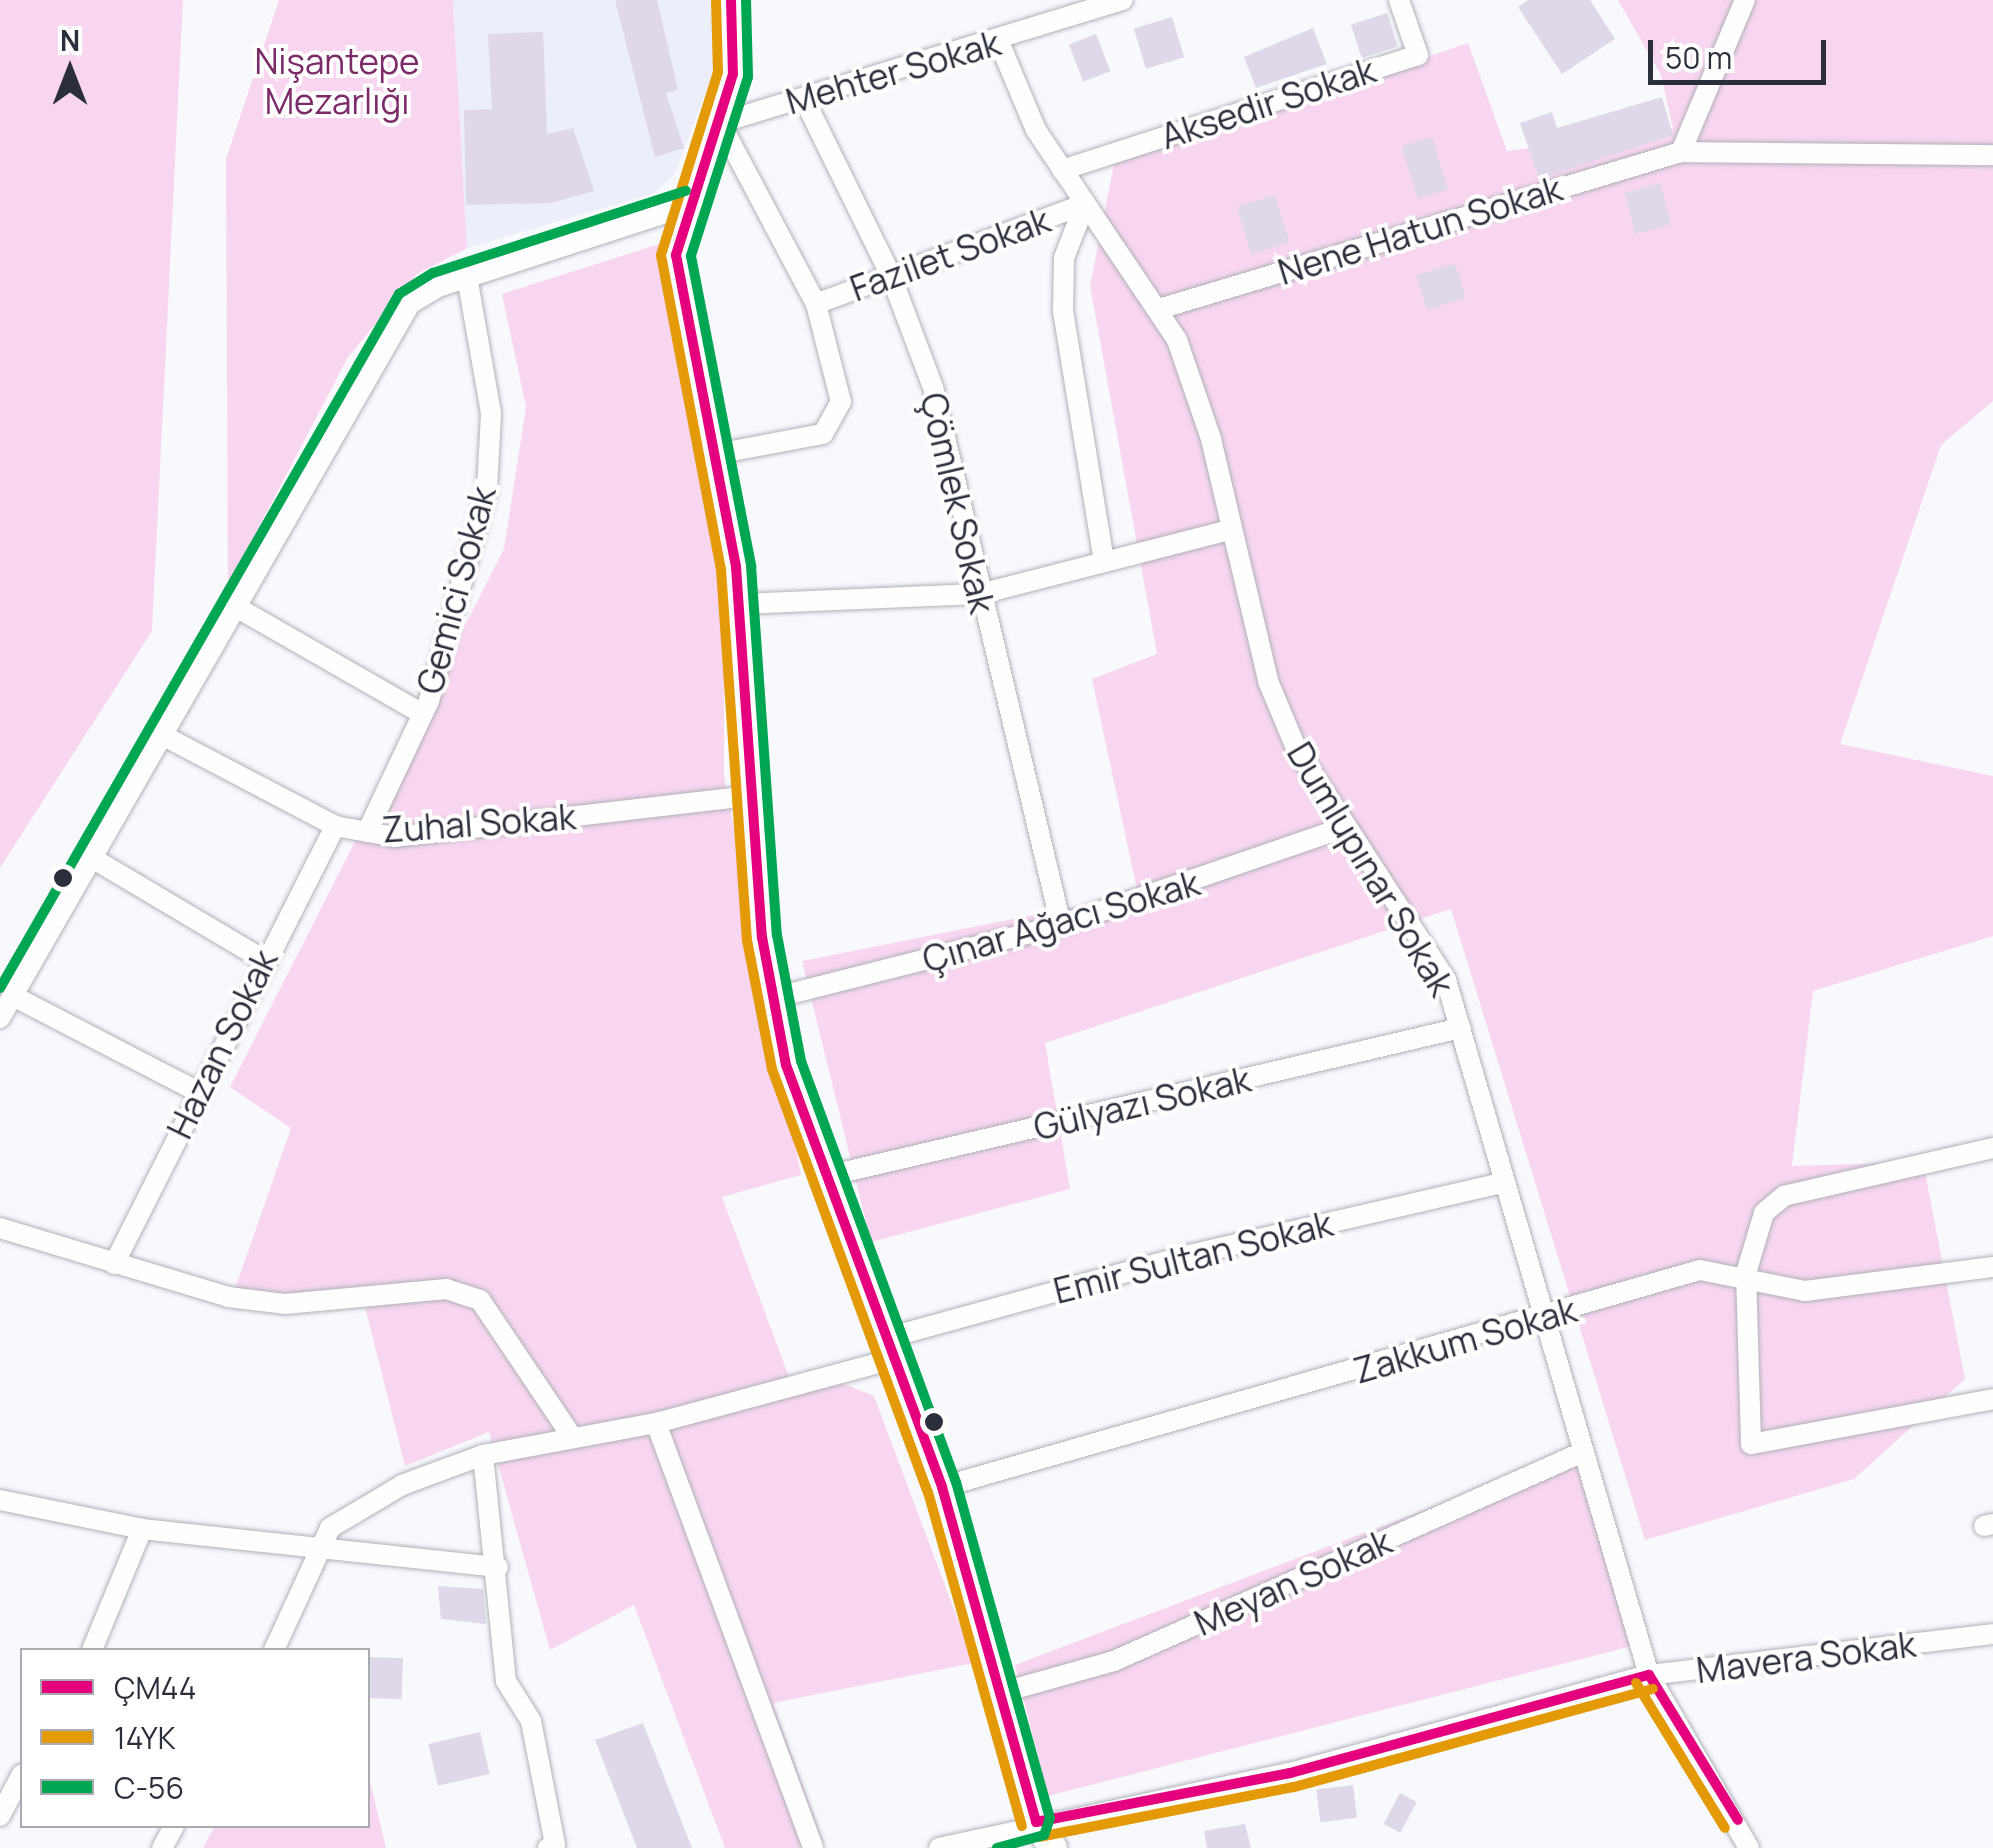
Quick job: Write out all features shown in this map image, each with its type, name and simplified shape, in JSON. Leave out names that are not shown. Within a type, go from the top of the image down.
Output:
[{"type":"street","points":[[731,0],[733,74],[676,255],[716,454],[740,604],[773,998],[823,1177],[942,1487],[1036,1822],[1053,1848]]},
{"type":"street","name":"Mehter Sokak","points":[[720,123],[998,42],[1122,0]]},
{"type":"street","name":"Aksedir Sokak","points":[[1062,170],[1418,55],[1400,0]]},
{"type":"street","points":[[1681,152],[1745,0]]},
{"type":"street","name":"Dumlupınar Sokak","points":[[998,42],[1062,170],[1159,308],[1211,439],[1268,681],[1343,828],[1446,980],[1502,1183],[1650,1675],[1749,1848]]},
{"type":"street","name":"Çömlek Sokak","points":[[804,98],[891,276],[932,386],[1061,925]]},
{"type":"street","points":[[716,454],[823,434],[836,420],[838,369],[816,304],[720,123]]},
{"type":"street","name":"Nene Hatun Sokak","points":[[1159,308],[1681,152],[1993,155]]},
{"type":"street","points":[[1085,204],[1064,258],[1063,311],[1104,562]]},
{"type":"street","name":"Fazilet Sokak","points":[[816,304],[1085,204]]},
{"type":"street","points":[[0,1018],[410,304],[467,277],[691,205]]},
{"type":"street","name":"Gemici Sokak","points":[[367,832],[423,714],[487,490],[490,413],[467,277]]},
{"type":"street","points":[[740,604],[980,594],[1230,530]]},
{"type":"street","points":[[236,607],[423,714]]},
{"type":"street","name":"Zuhal Sokak","points":[[162,735],[334,826],[395,837],[758,796]]},
{"type":"street","name":"Hazan Sokak","points":[[114,1264],[262,959],[334,826]]},
{"type":"street","name":"Çınar Ağacı Sokak","points":[[773,998],[1061,925],[1343,828]]},
{"type":"street","points":[[92,858],[262,959]]},
{"type":"street","points":[[14,996],[198,1092]]},
{"type":"street","name":"Gülyazı Sokak","points":[[823,1177],[1461,1028]]},
{"type":"street","points":[[1993,1148],[1784,1196],[1764,1213],[1746,1273],[1751,1444],[1993,1399]]},
{"type":"street","name":"Emir Sultan Sokak","points":[[315,1550],[330,1528],[402,1485],[484,1455],[570,1434],[656,1423],[890,1349],[1502,1183]]},
{"type":"street","points":[[0,1228],[114,1264],[285,1304],[446,1289],[480,1300],[570,1434]]},
{"type":"street","name":"Zakkum Sokak","points":[[942,1487],[1543,1320],[1700,1270],[1746,1273],[1805,1292],[1993,1267]]},
{"type":"street","points":[[656,1423],[813,1848]]},
{"type":"street","name":"Meyan Sokak","points":[[997,1694],[1114,1661],[1583,1452]]},
{"type":"street","points":[[484,1455],[498,1567],[506,1682],[531,1722],[555,1845],[548,1848]]},
{"type":"street","points":[[0,1500],[142,1529],[498,1567]]},
{"type":"street","points":[[93,1648],[142,1529]]},
{"type":"street","points":[[275,1648],[315,1550]]},
{"type":"street","name":"Mavera Sokak","points":[[938,1848],[1036,1822],[1290,1773],[1650,1675],[1993,1634]]},
{"type":"street","points":[[0,1816],[20,1778]]},
{"type":"shaded area","points":[[453,0],[710,0],[720,31],[715,67],[675,174],[655,193],[467,248]]},
{"type":"green space","points":[[0,0],[183,0],[152,631],[0,868]]},
{"type":"green space","name":"Nişantepe Mezarlığı","points":[[279,0],[453,0],[467,248],[417,274],[348,357],[228,586],[226,159]]},
{"type":"green space","points":[[1618,0],[1993,0],[1993,401],[1941,445],[1840,744],[1993,776],[1993,936],[1813,991],[1792,1166],[1923,1162],[1965,1379],[1854,1479],[1645,1540],[1451,909],[1045,1043],[1070,1189],[871,1242],[802,961],[1138,894],[1092,679],[1157,654],[1090,286],[1114,164],[1468,43],[1507,151],[1673,129],[1661,75]]},
{"type":"green space","points":[[672,240],[724,607],[724,776],[801,1175],[722,1197],[795,1393],[837,1381],[874,1396],[974,1663],[773,1703],[823,1840],[797,1848],[725,1848],[634,1605],[550,1650],[489,1432],[405,1466],[364,1303],[235,1289],[291,1128],[230,1087],[504,549],[526,407],[502,294]]},
{"type":"green space","points":[[1575,1453],[1636,1645],[1048,1796],[1015,1665]]},
{"type":"green space","points":[[370,1781],[386,1848],[203,1848],[214,1828],[370,1828]]},
{"type":"building","points":[[615,0],[657,0],[678,90],[666,93],[684,148],[655,157]]},
{"type":"building","points":[[1528,0],[1590,0],[1615,39],[1562,74],[1518,7]]},
{"type":"building","points":[[1387,13],[1398,46],[1362,58],[1351,25]]},
{"type":"building","points":[[1172,17],[1184,57],[1146,69],[1134,29]]},
{"type":"building","points":[[1313,28],[1327,64],[1256,88],[1244,57]]},
{"type":"building","points":[[543,32],[547,134],[573,128],[594,191],[550,203],[466,205],[464,110],[492,109],[488,34]]},
{"type":"building","points":[[1096,34],[1110,71],[1083,82],[1069,44]]},
{"type":"building","points":[[1662,97],[1673,135],[1539,179],[1520,123],[1552,112],[1557,128]]},
{"type":"building","points":[[1432,137],[1448,190],[1417,199],[1401,146]]},
{"type":"building","points":[[1660,183],[1671,225],[1635,234],[1624,193]]},
{"type":"building","points":[[1275,195],[1290,243],[1251,255],[1237,207]]},
{"type":"building","points":[[1455,263],[1466,297],[1427,310],[1416,276]]},
{"type":"building","points":[[438,1586],[483,1589],[486,1624],[441,1619]]},
{"type":"building","points":[[370,1657],[403,1658],[402,1699],[370,1698]]},
{"type":"building","points":[[643,1723],[692,1848],[637,1848],[595,1740]]},
{"type":"building","points":[[480,1732],[490,1774],[438,1786],[428,1744]]},
{"type":"building","points":[[1353,1785],[1357,1818],[1320,1822],[1316,1790]]},
{"type":"building","points":[[1400,1793],[1417,1802],[1400,1833],[1384,1824]]},
{"type":"building","points":[[1245,1824],[1251,1848],[1207,1848],[1204,1831]]},
{"type":"transit line","name":"14YK","points":[[716,0],[718,72],[661,255],[721,569],[747,940],[772,1069],[928,1492],[1022,1826]]},
{"type":"transit line","name":"ÇM44","points":[[731,0],[733,74],[676,255],[736,567],[762,937],[786,1065],[942,1487],[1036,1822]]},
{"type":"transit line","name":"C-56","points":[[746,0],[748,77],[691,256],[751,566],[777,935],[801,1061],[956,1482],[1050,1818],[1044,1835],[997,1848]]},
{"type":"transit line","name":"C-56","points":[[0,988],[399,294],[433,273],[686,191]]},
{"type":"transit line","name":"ÇM44","points":[[1649,1675],[1738,1820]]},
{"type":"transit line","name":"ÇM44","points":[[1036,1822],[1290,1773],[1649,1675]]},
{"type":"transit line","name":"14YK","points":[[1636,1683],[1725,1828]]},
{"type":"transit line","name":"14YK","points":[[1039,1837],[1294,1787],[1653,1689]]}]
